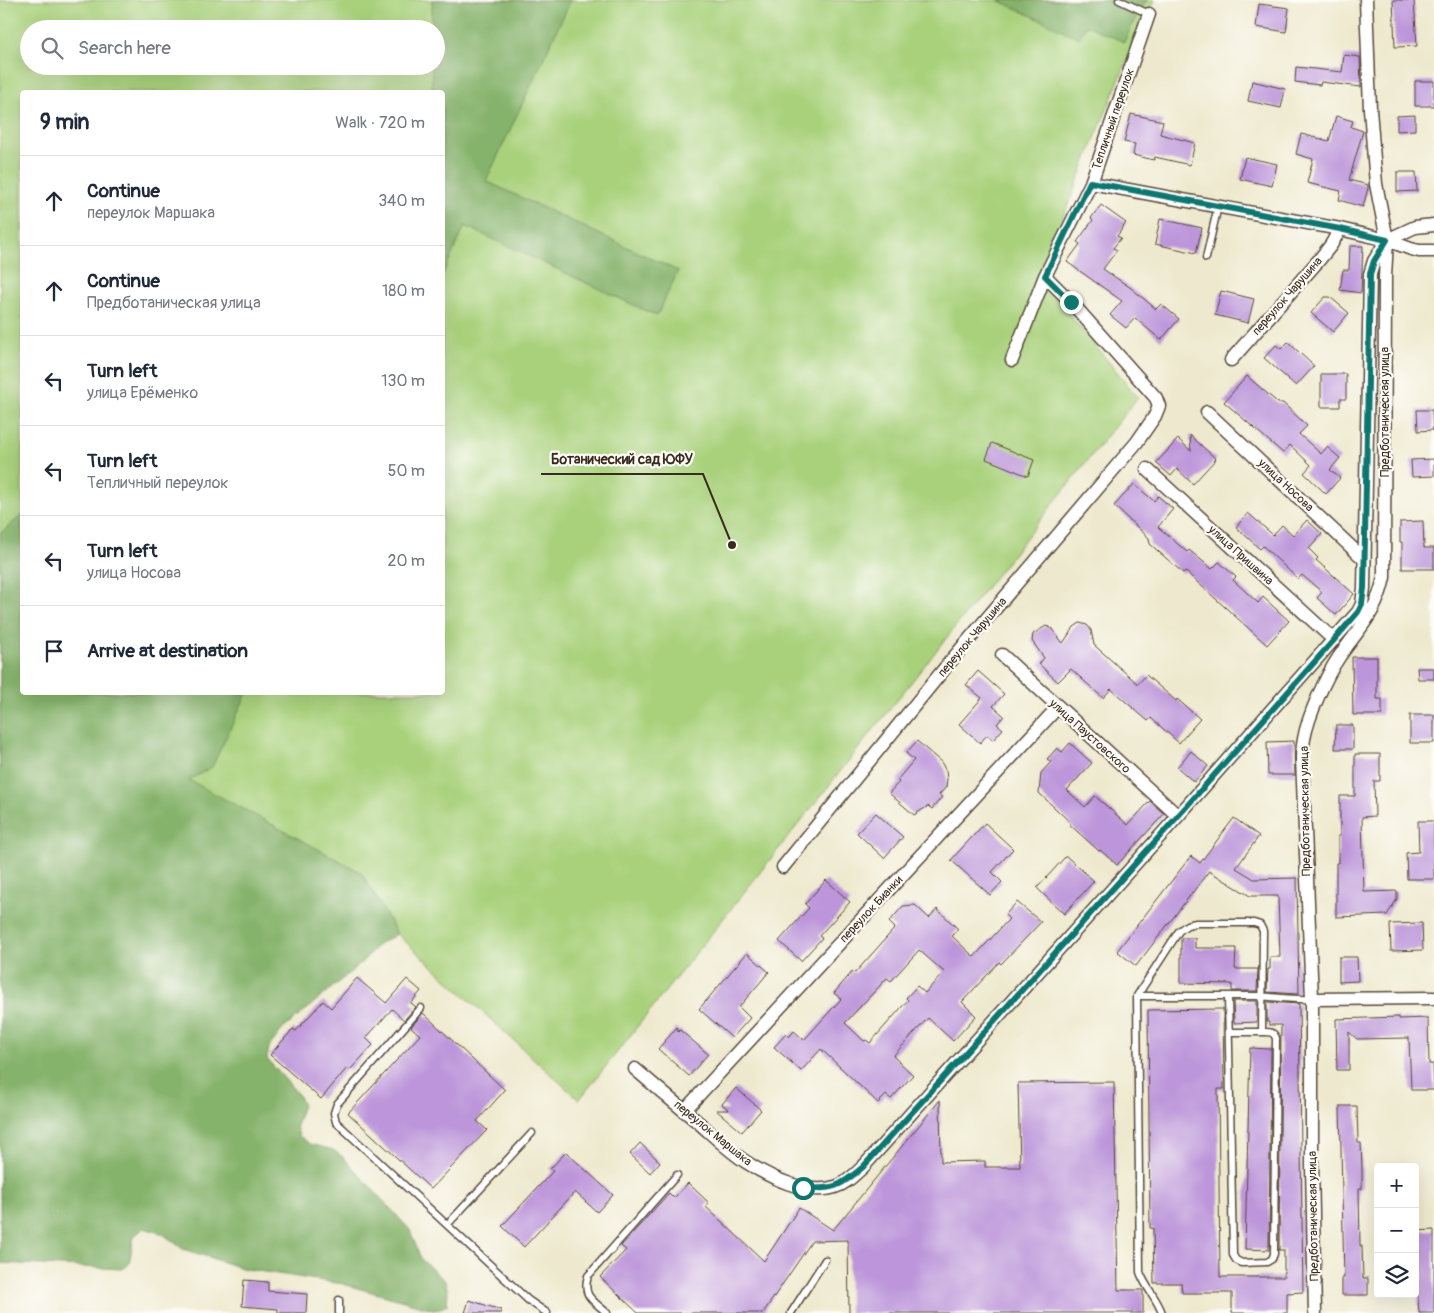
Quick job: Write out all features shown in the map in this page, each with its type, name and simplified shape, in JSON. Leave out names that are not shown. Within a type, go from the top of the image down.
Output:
[{"type":"street","name":"Предботаническая улица","points":[[1315,1313],[1312,999],[1302,758],[1304,738],[1310,717],[1329,673],[1368,619],[1381,592],[1384,577],[1385,277],[1387,240],[1376,184],[1370,109],[1366,0]]},
{"type":"street","name":"Тепличный переулок","points":[[1012,360],[1045,276],[1090,182],[1149,14]]},
{"type":"street","points":[[1090,182],[1340,229],[1387,240],[1411,250],[1434,251]]},
{"type":"street","points":[[1387,240],[1415,227],[1434,226]]},
{"type":"street","name":"переулок Чарушина","points":[[1231,360],[1319,260],[1331,245],[1340,229]]},
{"type":"street","name":"Предботаническая улица","points":[[1334,640],[1358,612],[1362,604],[1364,588],[1370,274],[1374,261],[1387,240]]},
{"type":"street","name":"переулок Чарушина","points":[[783,868],[950,663],[1137,442],[1155,416],[1159,406],[1156,398],[1071,302],[1045,276]]},
{"type":"street","name":"улица Носова","points":[[1207,412],[1364,559]]},
{"type":"street","name":"улица Пришвина","points":[[1147,469],[1334,640]]},
{"type":"street","name":"переулок Маршака","points":[[635,1069],[745,1162],[770,1176],[803,1188],[821,1189],[835,1187],[848,1181],[863,1167],[1334,640]]},
{"type":"street","name":"улица Паустовского","points":[[1002,655],[1178,816]]},
{"type":"street","name":"переулок Бианки","points":[[684,1111],[1058,707]]},
{"type":"street","points":[[1312,999],[1434,998]]},
{"type":"lane","points":[[1119,0],[1149,14]]},
{"type":"lane","points":[[1206,258],[1218,206]]},
{"type":"lane","points":[[1162,1313],[1159,1305],[1143,1281],[1140,1272],[1137,996],[1179,931],[1187,925],[1196,922],[1254,922],[1260,925],[1264,931],[1262,1032]]},
{"type":"lane","points":[[1137,996],[1263,996],[1300,1000],[1312,999]]},
{"type":"lane","points":[[1228,996],[1233,1255],[1236,1260],[1242,1263],[1267,1262],[1272,1259],[1274,1254],[1276,1038],[1270,1032],[1229,1032]]},
{"type":"lane","points":[[421,1008],[337,1104],[334,1113],[336,1122],[528,1300],[547,1313]]},
{"type":"lane","points":[[447,1225],[532,1133]]},
{"type":"lane","points":[[607,1313],[588,1296],[585,1286],[588,1276],[677,1175]]},
{"type":"lane","points":[[791,1313],[825,1260]]},
{"type":"lane","points":[[339,1300],[339,1313]]},
{"type":"green space","points":[[0,0],[1155,0],[1141,26],[1041,271],[1046,287],[1138,397],[579,1100],[397,934],[361,872],[0,879]]},
{"type":"green space","points":[[432,0],[571,0],[486,181],[678,271],[657,316],[465,226],[445,270],[445,90],[432,90],[432,75],[445,75],[445,20],[432,20]]},
{"type":"green space","points":[[998,0],[1147,0],[1124,42],[1086,25],[1079,38]]},
{"type":"green space","points":[[20,517],[20,695],[246,695],[212,767],[189,780],[361,872],[397,934],[378,945],[361,963],[282,1030],[269,1047],[267,1059],[297,1093],[303,1104],[296,1126],[299,1136],[310,1144],[333,1150],[343,1157],[410,1230],[421,1259],[445,1281],[448,1291],[447,1305],[436,1310],[343,1284],[245,1269],[183,1249],[163,1234],[144,1228],[134,1236],[129,1264],[122,1269],[0,1263],[0,534]]},
{"type":"building","points":[[1393,0],[1414,0],[1417,46],[1395,47]]},
{"type":"building","points":[[1259,4],[1289,8],[1286,32],[1256,27]]},
{"type":"building","points":[[1344,55],[1360,57],[1361,87],[1321,82],[1320,85],[1295,82],[1296,67],[1342,72]]},
{"type":"building","points":[[1252,81],[1285,89],[1281,108],[1248,101]]},
{"type":"building","points":[[1415,81],[1434,81],[1434,106],[1415,106]]},
{"type":"building","points":[[1131,114],[1163,121],[1160,134],[1195,143],[1190,165],[1155,157],[1154,160],[1133,155],[1135,144],[1124,142]]},
{"type":"building","points":[[1415,115],[1415,130],[1397,131],[1397,116]]},
{"type":"building","points":[[1336,116],[1353,121],[1351,127],[1363,131],[1349,180],[1368,185],[1363,207],[1339,200],[1341,191],[1307,183],[1313,159],[1296,154],[1301,134],[1329,141]]},
{"type":"building","points":[[1245,157],[1277,164],[1272,186],[1240,179]]},
{"type":"building","points":[[1397,172],[1416,172],[1417,191],[1397,192]]},
{"type":"building","points":[[1101,205],[1126,223],[1117,236],[1121,238],[1113,248],[1117,250],[1103,269],[1131,288],[1156,309],[1161,304],[1179,319],[1161,340],[1135,318],[1126,328],[1110,315],[1122,301],[1067,262],[1080,244],[1077,242]]},
{"type":"building","points":[[1160,219],[1202,228],[1196,253],[1155,244]]},
{"type":"building","points":[[1350,246],[1363,246],[1361,293],[1340,290],[1343,270],[1349,270]]},
{"type":"building","points":[[1221,291],[1254,299],[1248,323],[1215,315]]},
{"type":"building","points":[[1325,297],[1330,297],[1349,313],[1333,332],[1311,313]]},
{"type":"building","points":[[1288,342],[1314,366],[1296,386],[1264,358],[1276,345],[1281,349]]},
{"type":"building","points":[[1321,374],[1346,374],[1346,399],[1340,399],[1340,407],[1321,407]]},
{"type":"building","points":[[1247,376],[1278,403],[1283,403],[1307,426],[1299,434],[1321,454],[1327,447],[1340,458],[1330,470],[1340,478],[1326,494],[1304,473],[1311,465],[1290,445],[1283,453],[1224,402]]},
{"type":"building","points":[[1417,410],[1432,410],[1433,430],[1418,431]]},
{"type":"building","points":[[1190,435],[1216,459],[1193,484],[1177,469],[1171,476],[1156,463],[1178,439],[1191,451]]},
{"type":"building","points":[[992,443],[1034,460],[1028,476],[986,459]]},
{"type":"building","points":[[1434,459],[1434,476],[1412,477],[1411,460]]},
{"type":"building","points":[[1134,484],[1154,501],[1158,496],[1173,509],[1158,527],[1187,552],[1189,550],[1212,569],[1219,562],[1236,577],[1233,580],[1258,603],[1263,597],[1289,621],[1267,645],[1185,571],[1183,573],[1150,544],[1149,538],[1114,506]]},
{"type":"building","points":[[1248,513],[1273,535],[1282,525],[1293,535],[1307,520],[1322,534],[1309,549],[1318,558],[1316,560],[1354,594],[1336,615],[1317,598],[1322,592],[1302,575],[1298,579],[1263,546],[1260,549],[1236,527]]},
{"type":"building","points":[[1423,521],[1424,548],[1434,548],[1434,569],[1402,569],[1400,522]]},
{"type":"building","points":[[1080,623],[1087,625],[1091,630],[1094,645],[1138,684],[1146,675],[1200,719],[1179,743],[1151,718],[1148,721],[1111,689],[1103,698],[1071,669],[1058,682],[1039,664],[1044,658],[1032,641],[1033,634],[1046,626],[1051,628],[1063,643],[1074,627]]},
{"type":"building","points":[[1352,657],[1377,657],[1377,699],[1382,699],[1382,715],[1353,715]]},
{"type":"building","points":[[1417,668],[1434,668],[1434,679],[1418,679]]},
{"type":"building","points":[[978,671],[1004,694],[993,706],[1004,716],[997,724],[1003,729],[993,740],[987,735],[980,743],[959,724],[982,698],[966,685]]},
{"type":"building","points":[[1410,715],[1434,715],[1434,743],[1410,743]]},
{"type":"building","points":[[1336,725],[1353,725],[1353,749],[1335,749]]},
{"type":"building","points":[[917,741],[941,762],[946,771],[947,779],[946,787],[939,795],[942,797],[932,809],[928,806],[914,815],[889,793],[914,760],[906,753]]},
{"type":"building","points":[[1294,741],[1295,775],[1268,775],[1267,742]]},
{"type":"building","points":[[1070,743],[1092,763],[1067,790],[1085,807],[1095,796],[1128,825],[1150,801],[1164,814],[1117,865],[1069,824],[1071,823],[1039,793],[1041,773],[1051,762],[1047,759],[1057,748],[1062,752]]},
{"type":"building","points":[[1191,751],[1208,766],[1194,782],[1177,767]]},
{"type":"building","points":[[1355,754],[1380,754],[1380,781],[1374,781],[1375,816],[1362,817],[1364,892],[1397,891],[1397,899],[1387,915],[1336,917],[1336,863],[1338,863],[1338,836],[1340,836],[1340,796],[1355,796]]},
{"type":"building","points":[[876,813],[903,837],[884,858],[857,833]]},
{"type":"building","points":[[1234,818],[1259,836],[1236,868],[1254,879],[1297,878],[1299,994],[1267,992],[1270,957],[1280,957],[1278,896],[1250,896],[1209,871],[1136,966],[1117,951],[1191,856],[1200,863]]},
{"type":"building","points":[[1418,821],[1434,821],[1434,879],[1407,879],[1406,853],[1419,852]]},
{"type":"building","points":[[985,823],[1013,849],[992,872],[1002,882],[990,895],[951,860]]},
{"type":"building","points":[[1066,856],[1094,881],[1064,914],[1037,888]]},
{"type":"building","points":[[826,880],[850,902],[819,936],[822,938],[801,961],[779,941],[809,908],[805,904]]},
{"type":"building","points":[[1017,902],[1041,922],[1001,964],[999,962],[962,1002],[976,1016],[953,1041],[928,1018],[893,1056],[913,1075],[891,1099],[886,1095],[878,1103],[821,1049],[801,1071],[774,1047],[786,1034],[789,1037],[794,1031],[804,1040],[841,999],[834,993],[853,971],[855,973],[895,928],[889,922],[903,906],[915,905],[929,918],[937,909],[958,929],[952,936],[974,957],[1009,919],[1005,915]],"holes":[[[919,950],[944,972],[925,993],[917,986],[906,998],[908,1000],[870,1043],[866,1040],[864,1041],[845,1023],[887,978],[891,981]]]},
{"type":"building","points":[[1422,923],[1423,950],[1391,951],[1390,924]]},
{"type":"building","points":[[1181,938],[1195,938],[1195,948],[1236,948],[1235,969],[1258,969],[1257,991],[1232,991],[1232,984],[1181,983]]},
{"type":"building","points":[[747,953],[769,972],[739,1007],[750,1018],[732,1038],[699,1009]]},
{"type":"building","points":[[1339,957],[1357,957],[1358,981],[1339,982]]},
{"type":"building","points":[[357,978],[386,1003],[407,979],[421,991],[411,1003],[416,1007],[404,1020],[392,1009],[366,1038],[373,1045],[350,1070],[347,1068],[321,1099],[270,1055],[293,1029],[296,1031],[323,1001],[331,1008]]},
{"type":"building","points":[[1233,1001],[1257,1001],[1257,1022],[1234,1023]]},
{"type":"building","points":[[1267,1002],[1299,1004],[1303,1292],[1287,1293],[1287,1313],[1232,1313],[1232,1293],[1182,1293],[1181,1283],[1154,1283],[1153,1228],[1150,1228],[1148,1010],[1223,1009],[1224,1089],[1218,1089],[1220,1277],[1284,1277],[1284,1250],[1279,1250],[1281,1025],[1269,1025],[1269,1022],[1267,1022]]},
{"type":"building","points":[[423,1013],[505,1090],[477,1121],[487,1130],[431,1189],[348,1113],[420,1035],[411,1027]]},
{"type":"building","points":[[1399,1017],[1399,1019],[1428,1018],[1429,1064],[1433,1064],[1434,1090],[1411,1090],[1409,1038],[1357,1039],[1349,1032],[1349,1070],[1337,1070],[1336,1019]]},
{"type":"building","points":[[677,1027],[678,1032],[680,1030],[708,1054],[689,1076],[658,1049]]},
{"type":"building","points":[[1250,1048],[1271,1049],[1269,1250],[1245,1249]]},
{"type":"building","points":[[1114,1082],[1118,1290],[1143,1290],[1143,1313],[849,1313],[848,1240],[812,1241],[763,1313],[638,1313],[600,1277],[626,1250],[621,1246],[669,1193],[674,1198],[688,1183],[709,1203],[705,1206],[764,1261],[799,1208],[833,1230],[940,1100],[941,1162],[985,1161],[985,1167],[1020,1167],[1018,1083]]},
{"type":"building","points":[[736,1088],[761,1110],[742,1132],[716,1110],[729,1110],[722,1104]]},
{"type":"building","points":[[1340,1106],[1357,1106],[1358,1143],[1361,1143],[1362,1168],[1362,1189],[1359,1189],[1360,1246],[1362,1246],[1363,1278],[1368,1278],[1368,1295],[1342,1295],[1342,1278],[1344,1278]]},
{"type":"building","points":[[640,1143],[660,1162],[650,1173],[630,1154]]},
{"type":"building","points":[[566,1152],[613,1195],[597,1212],[575,1192],[524,1247],[502,1226],[553,1171],[550,1169]]},
{"type":"building","points":[[1434,1230],[1434,1313],[1419,1313],[1419,1231]]},
{"type":"building","points":[[244,1280],[268,1282],[268,1291],[307,1294],[306,1313],[278,1313],[278,1309],[242,1306]]},
{"type":"building","points":[[469,1300],[501,1310],[501,1313],[465,1313]]},
{"type":"place","name":"Ботанический сад ЮФУ","points":[[732,545]]},
{"type":"route","points":[[803,1188],[821,1189],[835,1187],[848,1181],[863,1167],[1334,640],[1358,612],[1362,604],[1364,588],[1370,274],[1374,261],[1387,240],[1340,229],[1090,182],[1045,276],[1071,302]]}]
